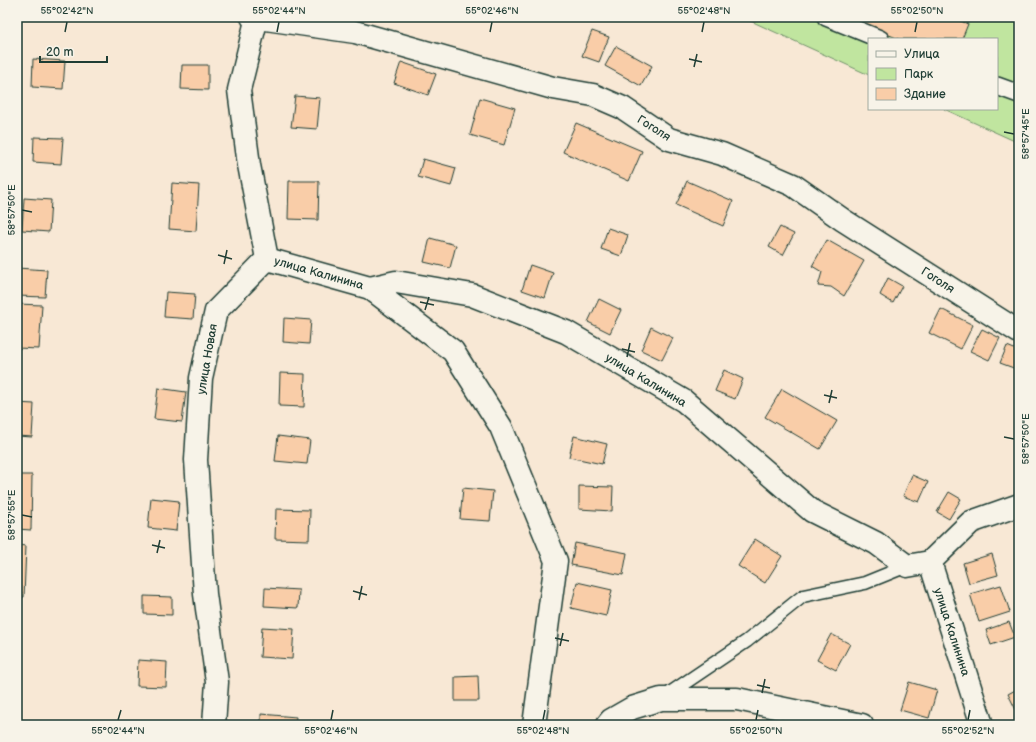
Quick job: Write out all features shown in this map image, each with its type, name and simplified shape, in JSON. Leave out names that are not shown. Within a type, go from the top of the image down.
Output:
[{"type":"street","points":[[255,17],[239,90],[249,165],[267,259]]},
{"type":"street","name":"Гоголя","points":[[255,17],[355,32],[554,88],[593,95],[623,108],[669,139],[722,154],[793,185],[843,220],[1019,332]]},
{"type":"street","points":[[826,17],[878,38]]},
{"type":"street","points":[[998,86],[1019,94]]},
{"type":"street","name":"улица Калинина","points":[[267,259],[370,288],[453,351],[501,427],[556,560],[534,725]]},
{"type":"street","name":"улица Новая","points":[[214,725],[217,682],[205,594],[196,460],[201,378],[216,310],[267,259]]},
{"type":"street","name":"улица Калинина","points":[[370,288],[396,282],[472,295],[566,332],[684,401],[812,511],[876,543],[906,566]]},
{"type":"street","points":[[906,566],[930,562],[971,522],[1019,505]]},
{"type":"street","name":"улица Калинина","points":[[930,562],[982,725]]},
{"type":"street","points":[[607,725],[611,720],[632,708],[661,699],[737,699],[862,725]]},
{"type":"lane","points":[[661,699],[747,641],[803,596],[865,583],[906,566]]},
{"type":"green space","points":[[742,17],[1019,17],[1019,143],[946,110],[998,110],[998,38],[868,38],[868,75]]},
{"type":"building","points":[[845,17],[951,17],[968,24],[962,38],[897,38]]},
{"type":"building","points":[[592,31],[609,37],[599,62],[582,56]]},
{"type":"building","points":[[616,46],[652,66],[641,86],[605,66]]},
{"type":"building","points":[[33,59],[65,61],[63,89],[32,87]]},
{"type":"building","points":[[401,62],[436,74],[428,95],[394,83]]},
{"type":"building","points":[[182,65],[208,65],[208,90],[181,89]]},
{"type":"building","points":[[295,96],[320,98],[317,129],[291,127]]},
{"type":"building","points":[[480,98],[515,108],[504,145],[470,135]]},
{"type":"building","points":[[576,123],[642,151],[629,181],[563,152]]},
{"type":"building","points":[[34,137],[63,138],[61,164],[33,162]]},
{"type":"building","points":[[423,159],[456,168],[451,186],[418,177]]},
{"type":"building","points":[[289,181],[319,181],[318,220],[288,219]]},
{"type":"building","points":[[687,181],[733,201],[723,226],[676,205]]},
{"type":"building","points":[[172,183],[199,185],[196,231],[169,229]]},
{"type":"building","points":[[24,198],[51,200],[49,232],[22,230]]},
{"type":"building","points":[[780,227],[794,234],[783,255],[769,247]]},
{"type":"building","points":[[608,228],[628,235],[621,256],[601,249]]},
{"type":"building","points":[[430,238],[456,245],[450,268],[424,262]]},
{"type":"building","points":[[827,240],[864,261],[844,296],[831,287],[818,286],[822,272],[812,266]]},
{"type":"building","points":[[530,265],[553,273],[545,298],[522,290]]},
{"type":"building","points":[[17,268],[47,270],[45,297],[17,296]]},
{"type":"building","points":[[888,278],[902,286],[893,303],[880,295]]},
{"type":"building","points":[[166,292],[195,294],[193,319],[164,317]]},
{"type":"building","points":[[599,299],[621,310],[610,333],[588,322]]},
{"type":"building","points":[[17,304],[42,305],[39,349],[17,348]]},
{"type":"building","points":[[941,309],[973,325],[961,349],[929,333]]},
{"type":"building","points":[[284,318],[311,320],[309,344],[283,342]]},
{"type":"building","points":[[651,327],[673,338],[662,360],[641,350]]},
{"type":"building","points":[[982,329],[1000,338],[989,360],[970,351]]},
{"type":"building","points":[[1007,346],[1019,351],[1019,370],[1000,363]]},
{"type":"building","points":[[724,370],[743,379],[735,399],[715,391]]},
{"type":"building","points":[[280,373],[305,374],[304,407],[279,406]]},
{"type":"building","points":[[158,388],[186,392],[182,422],[154,419]]},
{"type":"building","points":[[782,389],[837,421],[820,449],[765,417]]},
{"type":"building","points":[[17,403],[34,404],[32,437],[17,436]]},
{"type":"building","points":[[278,436],[310,440],[307,464],[275,461]]},
{"type":"building","points":[[574,436],[607,444],[602,464],[569,457]]},
{"type":"building","points":[[17,475],[32,475],[31,530],[17,529]]},
{"type":"building","points":[[912,475],[928,482],[919,502],[903,496]]},
{"type":"building","points":[[579,486],[613,487],[612,511],[579,509]]},
{"type":"building","points":[[463,488],[493,491],[490,521],[460,519]]},
{"type":"building","points":[[949,492],[961,499],[949,519],[937,512]]},
{"type":"building","points":[[151,498],[179,501],[176,531],[148,528]]},
{"type":"building","points":[[276,509],[310,510],[309,540],[275,539]]},
{"type":"building","points":[[755,539],[782,556],[765,583],[738,566]]},
{"type":"building","points":[[575,543],[627,553],[623,575],[571,565]]},
{"type":"building","points":[[17,545],[26,546],[24,597],[17,597]]},
{"type":"building","points":[[992,554],[998,575],[969,583],[963,563]]},
{"type":"building","points":[[577,582],[612,590],[606,616],[571,608]]},
{"type":"building","points":[[1001,585],[1010,612],[979,622],[970,594]]},
{"type":"building","points":[[265,588],[299,590],[298,608],[264,606]]},
{"type":"building","points":[[144,596],[172,597],[172,615],[144,614]]},
{"type":"building","points":[[1009,622],[1015,637],[991,645],[986,630]]},
{"type":"building","points":[[262,627],[294,629],[292,659],[260,657]]},
{"type":"building","points":[[831,634],[850,644],[836,670],[817,660]]},
{"type":"building","points":[[138,660],[167,662],[166,687],[137,686]]},
{"type":"building","points":[[478,676],[479,701],[455,701],[455,677]]},
{"type":"building","points":[[909,682],[937,690],[929,718],[900,710]]},
{"type":"building","points":[[1019,688],[1019,708],[1016,710],[1008,694]]},
{"type":"building","points":[[261,714],[296,717],[295,725],[261,725]]}]
